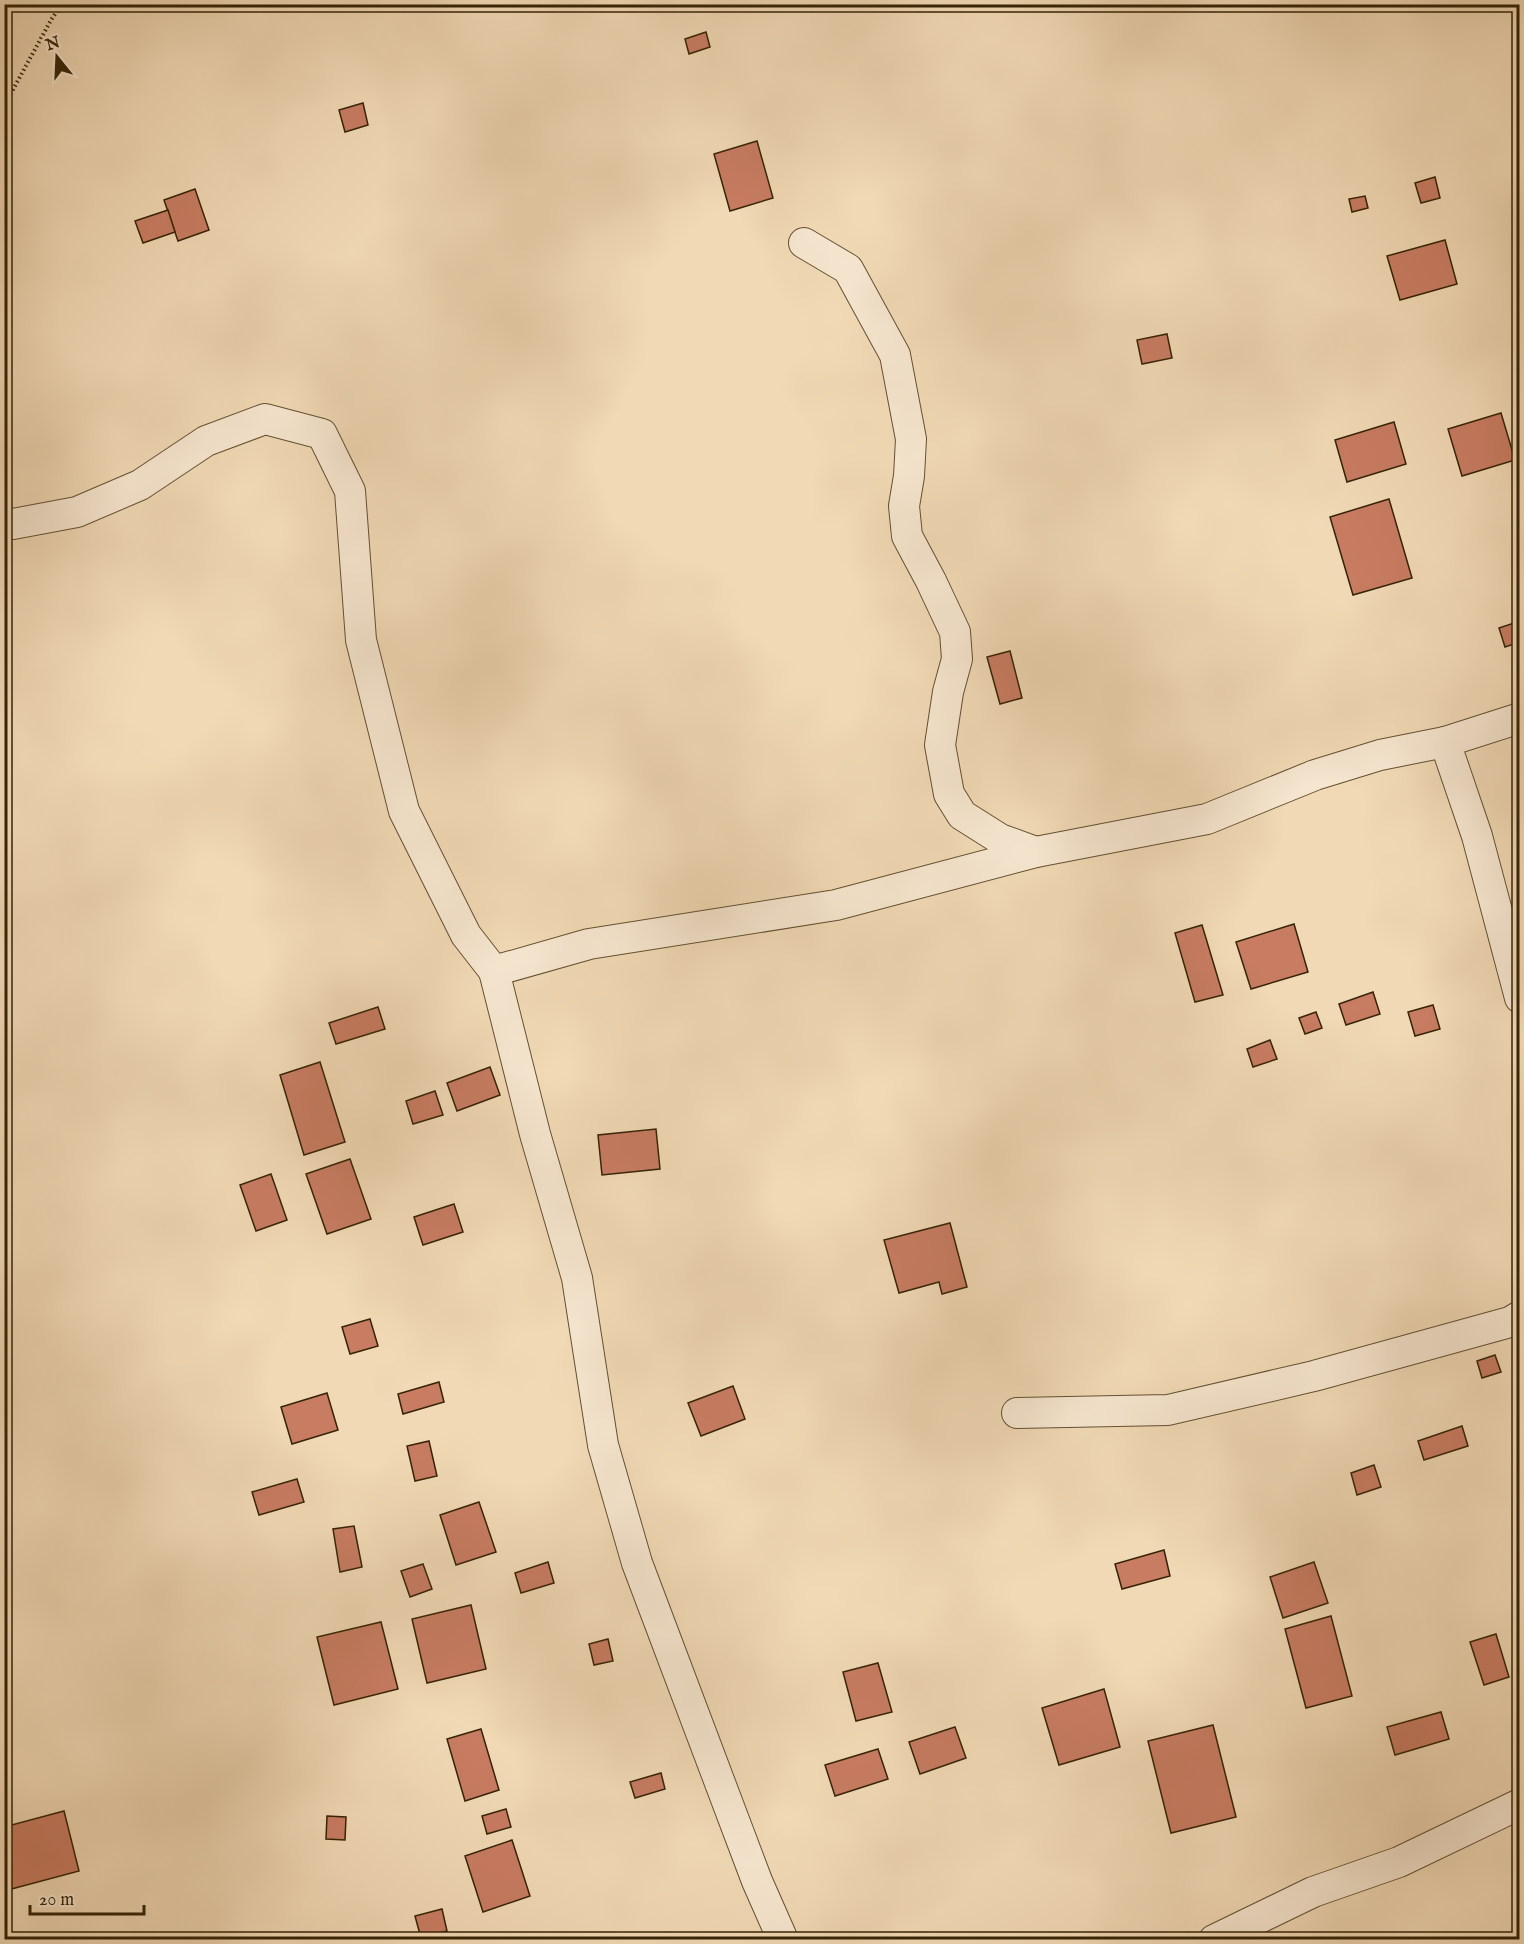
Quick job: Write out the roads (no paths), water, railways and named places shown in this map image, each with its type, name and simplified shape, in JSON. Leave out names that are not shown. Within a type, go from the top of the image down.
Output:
[{"type":"street","points":[[804,243],[848,269],[895,355],[911,439],[909,476],[903,506],[906,536],[931,581],[955,632],[957,658],[948,692],[940,746],[949,794],[962,815],[1000,839],[1036,852]]},
{"type":"street","points":[[4,523],[13,524],[77,512],[140,485],[206,441],[265,419],[322,434],[350,491],[361,640],[404,811],[466,935],[494,971],[535,1134],[577,1278],[603,1445],[637,1563],[757,1881],[783,1940]]},
{"type":"street","points":[[494,971],[589,944],[836,904],[1036,852],[1206,819],[1314,775],[1380,755],[1445,741],[1520,718]]},
{"type":"street","points":[[1445,741],[1477,836],[1520,998]]},
{"type":"street","points":[[1017,1413],[1168,1410],[1427,1346],[1510,1322],[1520,1316]]},
{"type":"street","points":[[1214,1940],[1313,1892],[1399,1862],[1520,1804]]}]
